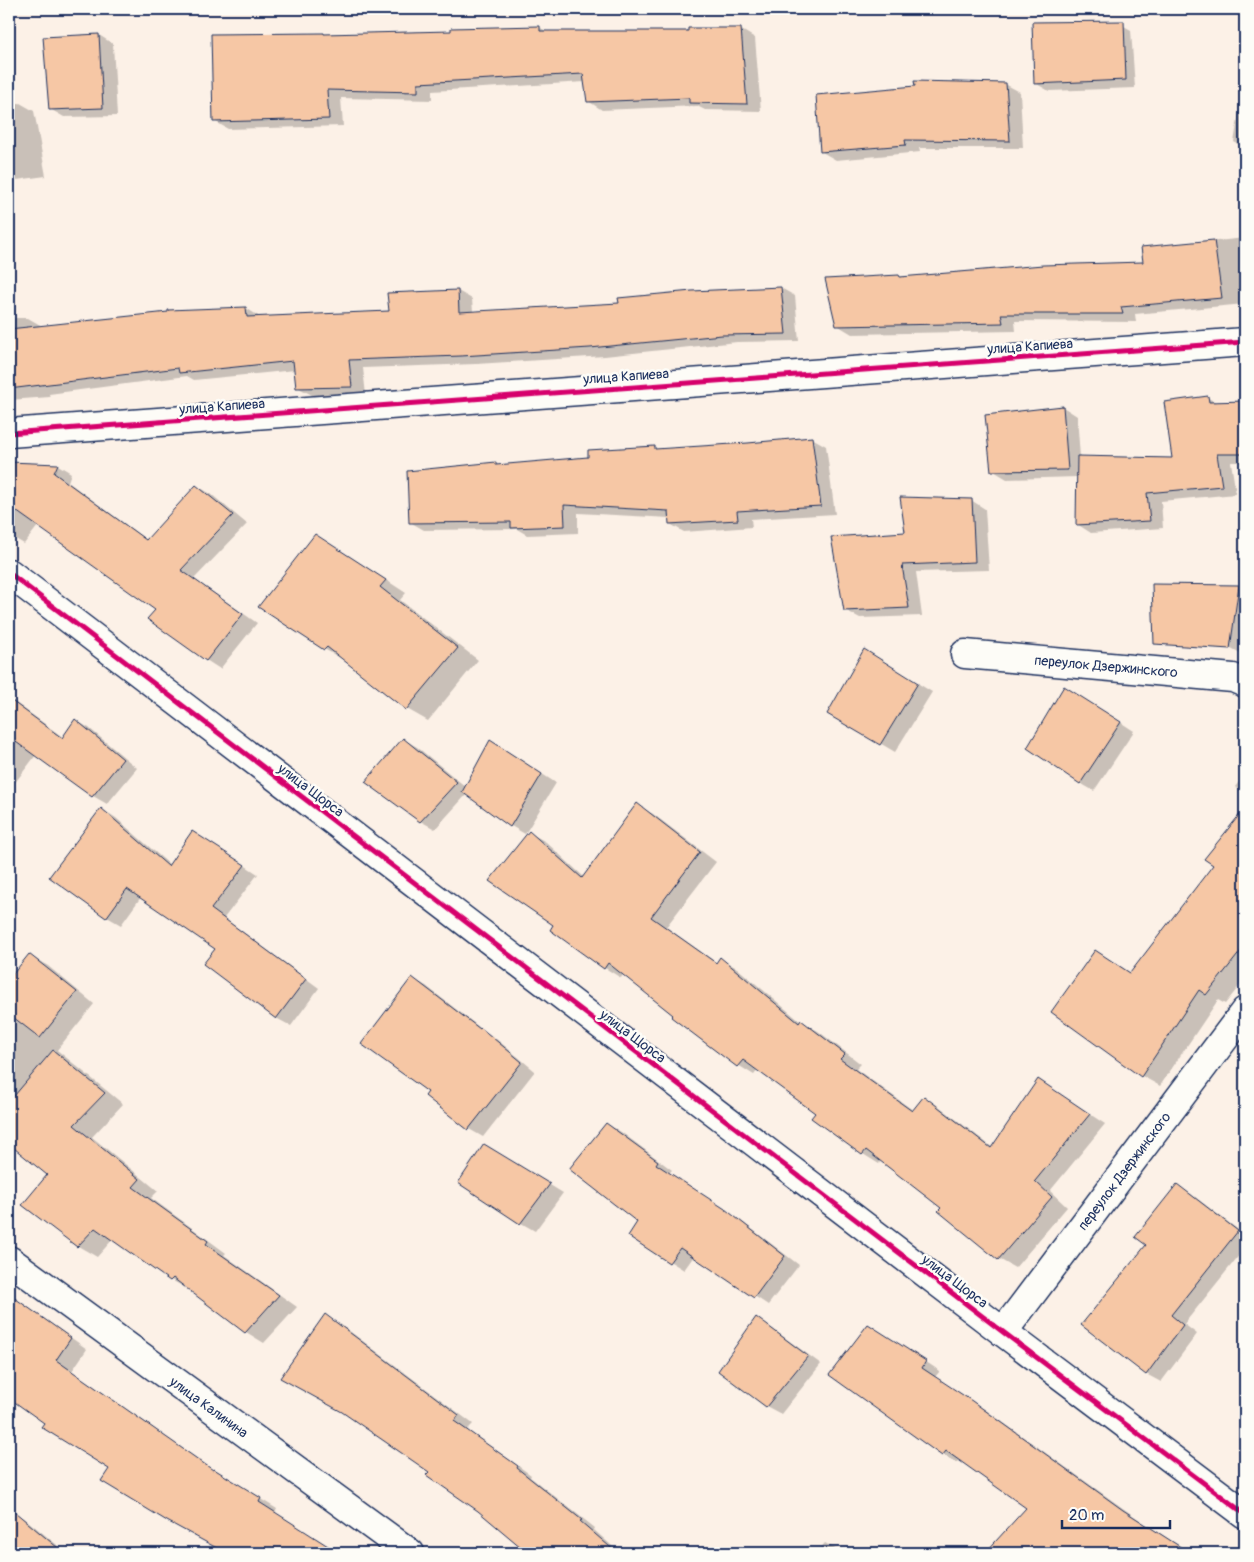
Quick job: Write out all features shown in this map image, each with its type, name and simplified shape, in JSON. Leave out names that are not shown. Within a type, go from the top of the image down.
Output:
[{"type":"street","name":"улица Капиева","points":[[9,433],[1245,342]]},
{"type":"street","name":"улица Щорса","points":[[9,573],[1003,1332],[1245,1514]]},
{"type":"street","name":"переулок Дзержинского","points":[[965,654],[1233,678],[1245,683]]},
{"type":"street","name":"переулок Дзержинского","points":[[1003,1332],[1245,1010]]},
{"type":"street","name":"улица Калинина","points":[[9,1260],[410,1553]]},
{"type":"building","points":[[1124,21],[1126,80],[1034,84],[1032,22]]},
{"type":"building","points":[[540,26],[540,31],[688,31],[688,28],[741,28],[747,104],[689,103],[689,98],[587,102],[583,74],[418,83],[418,92],[327,90],[329,119],[213,122],[211,34],[451,31],[451,28]]},
{"type":"building","points":[[99,34],[103,108],[49,110],[43,37]]},
{"type":"building","points":[[914,81],[1006,83],[1010,141],[905,140],[906,145],[820,152],[816,95],[915,86]]},
{"type":"building","points":[[1214,240],[1222,298],[1121,307],[1123,314],[1001,314],[1003,323],[836,326],[825,279],[899,275],[900,277],[1043,265],[1143,262],[1141,247]]},
{"type":"building","points":[[781,287],[786,334],[722,335],[590,348],[461,356],[349,360],[352,387],[296,388],[293,361],[179,373],[178,368],[9,389],[9,329],[168,312],[168,310],[246,307],[247,317],[389,311],[387,293],[458,290],[459,312],[619,303],[618,298],[692,291]]},
{"type":"building","points":[[1208,396],[1209,402],[1245,401],[1245,454],[1217,454],[1222,486],[1147,493],[1150,521],[1076,525],[1077,456],[1172,458],[1164,402]]},
{"type":"building","points":[[1063,406],[1068,470],[991,471],[985,415]]},
{"type":"building","points":[[812,437],[821,506],[737,511],[738,520],[669,524],[668,511],[564,505],[565,526],[511,528],[511,522],[409,523],[407,471],[496,462],[496,465],[588,457],[588,450],[655,446],[655,449]]},
{"type":"building","points":[[9,462],[58,464],[54,473],[146,540],[196,485],[233,515],[181,570],[243,614],[206,661],[147,619],[155,610],[9,506]]},
{"type":"building","points":[[900,497],[972,499],[975,562],[902,565],[909,608],[844,611],[831,537],[905,532]]},
{"type":"building","points":[[315,534],[386,580],[380,587],[458,648],[406,710],[327,647],[324,650],[258,607]]},
{"type":"building","points":[[1152,584],[1239,585],[1230,649],[1154,644]]},
{"type":"building","points":[[864,649],[918,683],[880,745],[827,714]]},
{"type":"building","points":[[1064,686],[1121,722],[1080,784],[1027,748]]},
{"type":"building","points":[[9,699],[62,738],[75,719],[123,759],[92,797],[9,737]]},
{"type":"building","points":[[403,738],[457,782],[420,822],[365,782]]},
{"type":"building","points":[[490,740],[542,774],[510,827],[462,792]]},
{"type":"building","points":[[637,803],[700,852],[651,917],[716,963],[720,957],[799,1023],[801,1020],[845,1054],[840,1059],[912,1111],[924,1096],[991,1148],[1038,1079],[1090,1114],[1035,1181],[1052,1197],[998,1260],[938,1211],[941,1208],[866,1150],[862,1155],[811,1118],[815,1113],[743,1060],[737,1067],[671,1017],[673,1015],[608,963],[604,969],[550,930],[553,925],[489,881],[529,831],[582,878]]},
{"type":"building","points":[[101,808],[168,866],[192,831],[245,865],[211,909],[306,979],[276,1019],[203,964],[215,949],[127,889],[106,918],[49,877]]},
{"type":"building","points":[[1245,808],[1245,946],[1206,995],[1199,990],[1141,1077],[1051,1012],[1095,950],[1130,973],[1213,865],[1204,859]]},
{"type":"building","points":[[29,954],[77,992],[40,1038],[9,1014],[9,979]]},
{"type":"building","points":[[412,977],[481,1028],[522,1062],[468,1130],[425,1096],[428,1092],[361,1044]]},
{"type":"building","points":[[53,1050],[105,1093],[74,1125],[140,1179],[133,1187],[208,1241],[206,1244],[279,1295],[245,1333],[173,1278],[170,1281],[95,1228],[77,1247],[22,1205],[47,1175],[9,1144],[9,1102]]},
{"type":"building","points":[[606,1123],[658,1161],[656,1164],[725,1209],[785,1256],[754,1298],[680,1248],[669,1263],[628,1236],[637,1222],[569,1169]]},
{"type":"building","points":[[484,1144],[550,1184],[520,1224],[458,1183]]},
{"type":"building","points":[[1177,1184],[1238,1231],[1171,1315],[1183,1325],[1146,1375],[1081,1325],[1146,1245],[1135,1237]]},
{"type":"building","points":[[9,1294],[71,1338],[56,1360],[213,1470],[261,1498],[259,1502],[339,1553],[226,1553],[167,1521],[101,1481],[109,1469],[41,1427],[44,1423],[9,1398]]},
{"type":"building","points":[[325,1314],[459,1415],[454,1421],[518,1466],[517,1468],[582,1520],[580,1521],[617,1553],[528,1553],[478,1511],[426,1475],[429,1472],[342,1412],[280,1378]]},
{"type":"building","points":[[756,1317],[808,1356],[766,1407],[718,1371]]},
{"type":"building","points":[[868,1324],[926,1361],[922,1368],[972,1401],[1123,1510],[1190,1553],[985,1553],[1026,1508],[946,1451],[942,1456],[829,1375]]},
{"type":"building","points":[[9,1507],[64,1553],[9,1553]]},
{"type":"cycle path","points":[[9,433],[1245,342]]},
{"type":"cycle path","points":[[9,573],[1003,1332],[1245,1514]]}]
